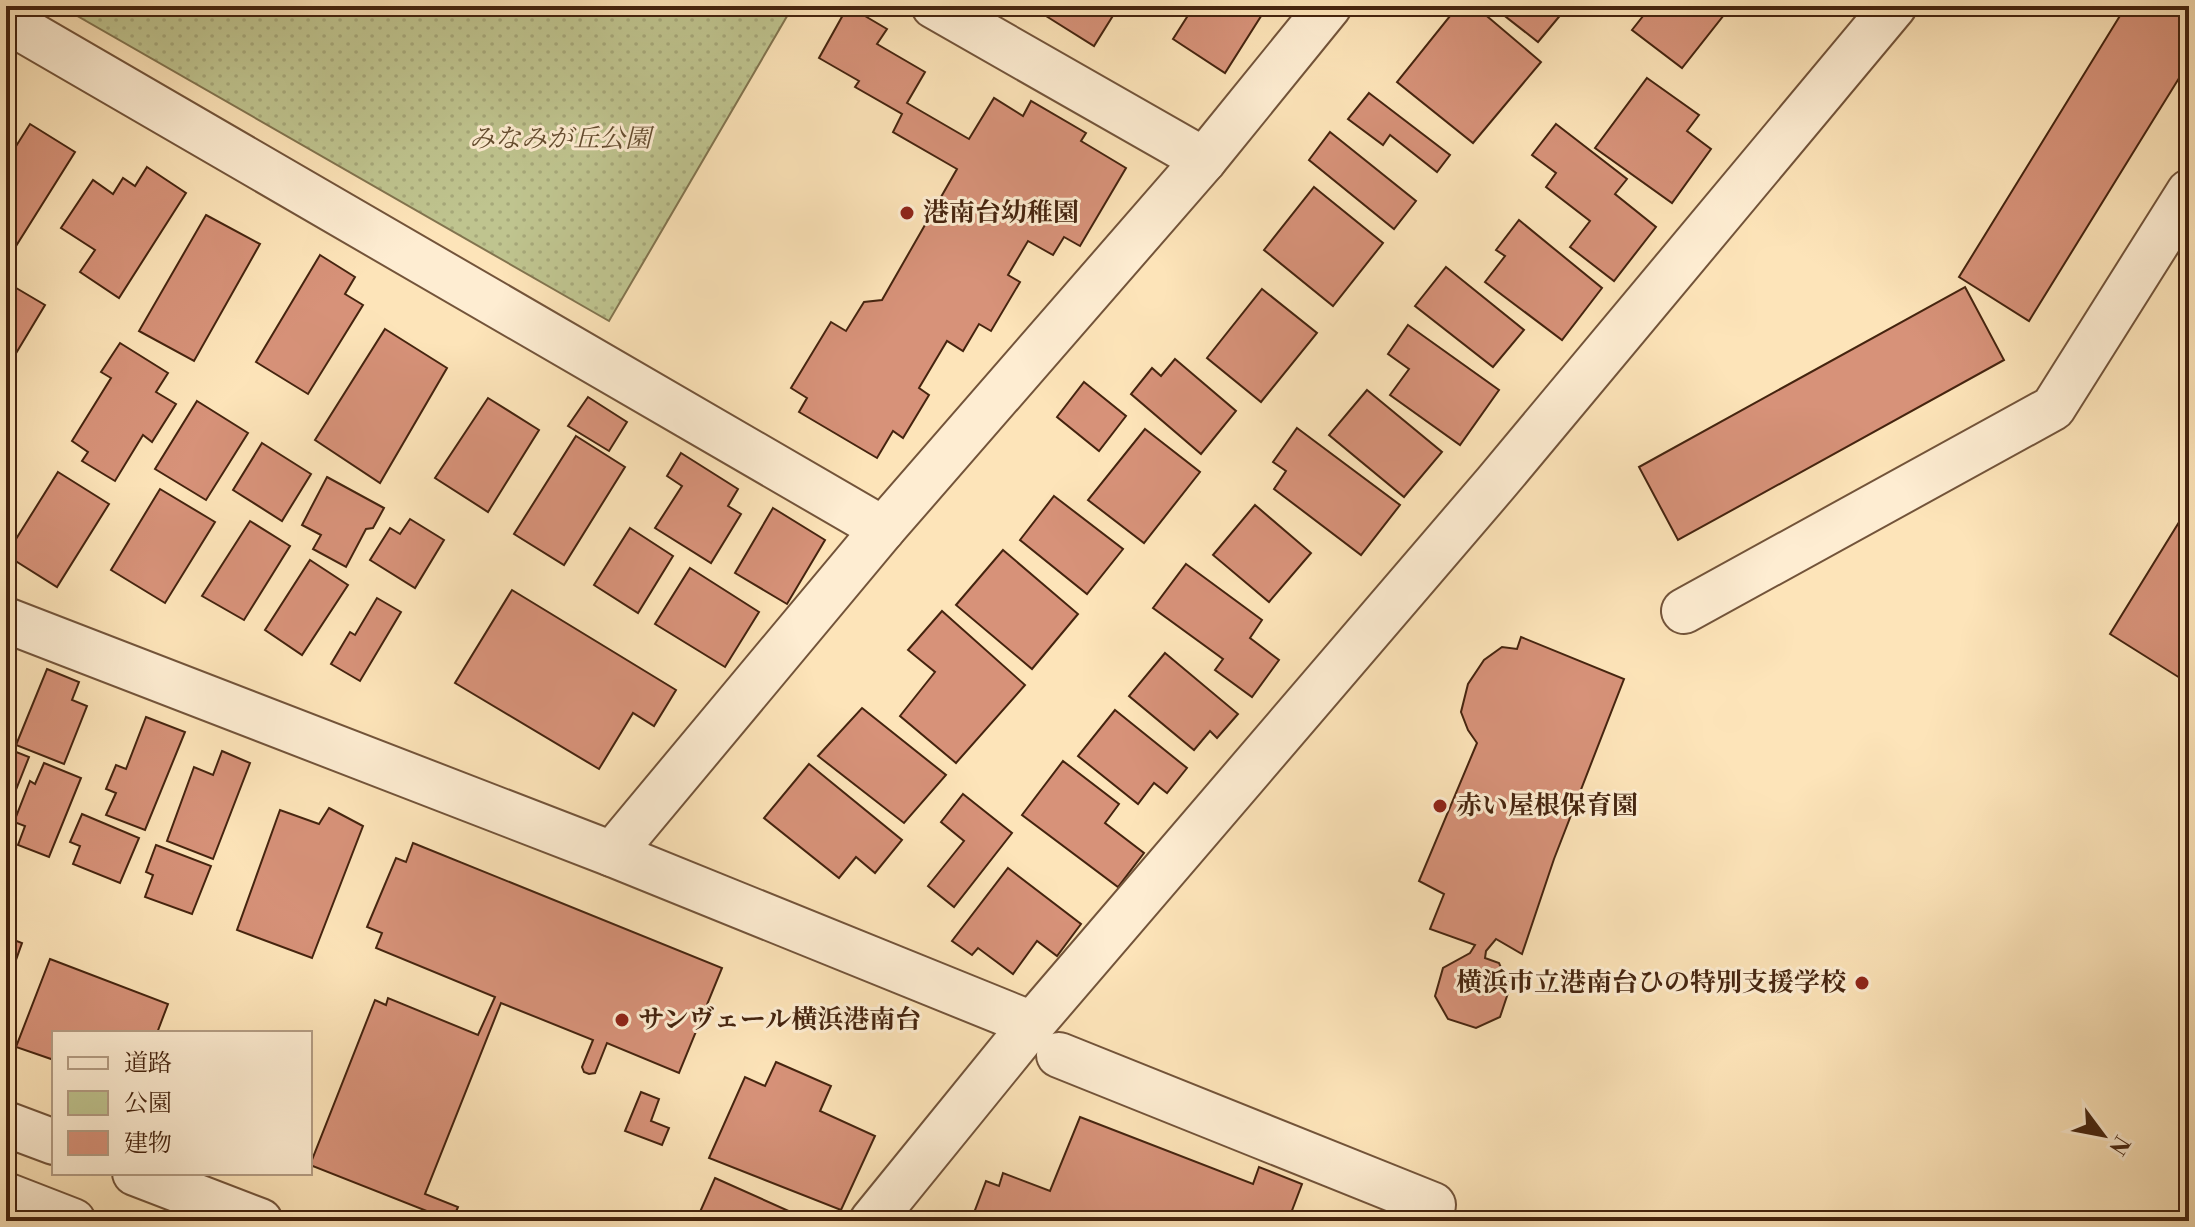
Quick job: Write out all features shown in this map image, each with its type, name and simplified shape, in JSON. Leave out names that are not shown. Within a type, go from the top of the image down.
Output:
[{"type":"street","points":[[934,6],[1204,160]]},
{"type":"street","points":[[612,854],[883,529],[1204,160],[1329,6]]},
{"type":"street","points":[[872,1221],[1046,1040],[1496,483],[1894,6]]},
{"type":"street","points":[[6,20],[883,529]]},
{"type":"street","points":[[1684,611],[2053,408],[2189,192]]},
{"type":"street","points":[[6,620],[612,854],[1433,1205],[1427,1221]]},
{"type":"street","points":[[6,1124],[52,1141]]},
{"type":"street","points":[[140,1175],[260,1221]]},
{"type":"street","points":[[6,1195],[73,1221]]},
{"type":"green space","name":"みなみが丘公園","points":[[60,6],[793,6],[609,321]]},
{"type":"building","points":[[848,6],[887,29],[877,44],[925,72],[907,103],[969,139],[994,98],[1023,116],[1031,101],[1086,133],[1081,141],[1126,168],[1080,246],[1064,237],[1053,255],[1028,241],[1008,275],[1020,282],[991,331],[979,324],[963,351],[947,341],[919,388],[929,395],[903,438],[893,431],[877,458],[799,412],[807,398],[791,388],[831,322],[846,331],[864,302],[882,300],[957,169],[893,132],[902,114],[855,87],[859,81],[819,58]]},
{"type":"building","points":[[1052,6],[1119,6],[1094,46],[1046,16]]},
{"type":"building","points":[[1194,6],[1252,6],[1263,13],[1225,73],[1173,39]]},
{"type":"building","points":[[1458,6],[1475,6],[1541,62],[1473,143],[1397,82]]},
{"type":"building","points":[[1492,6],[1568,6],[1538,42]]},
{"type":"building","points":[[1651,6],[1731,6],[1682,68],[1632,30]]},
{"type":"building","points":[[2126,6],[2189,6],[2189,62],[2029,321],[1959,277]]},
{"type":"building","points":[[1647,78],[1699,115],[1687,131],[1711,149],[1672,203],[1595,148]]},
{"type":"building","points":[[1369,93],[1450,155],[1437,172],[1390,135],[1383,145],[1348,119]]},
{"type":"building","points":[[30,124],[75,152],[6,262],[6,162]]},
{"type":"building","points":[[1556,124],[1627,179],[1615,194],[1656,227],[1614,281],[1570,247],[1590,221],[1546,187],[1556,173],[1532,155]]},
{"type":"building","points":[[1330,132],[1416,201],[1394,229],[1309,160]]},
{"type":"building","points":[[147,167],[186,193],[119,298],[80,272],[95,250],[61,228],[93,180],[113,194],[123,178],[135,186]]},
{"type":"building","points":[[1314,187],[1383,243],[1333,306],[1264,250]]},
{"type":"building","points":[[206,215],[260,244],[194,361],[139,331]]},
{"type":"building","points":[[1519,220],[1602,288],[1562,340],[1485,282],[1505,256],[1496,250]]},
{"type":"building","points":[[320,255],[355,277],[345,294],[363,305],[308,394],[256,362]]},
{"type":"building","points":[[1446,267],[1524,330],[1493,367],[1415,306]]},
{"type":"building","points":[[6,282],[45,305],[6,370]]},
{"type":"building","points":[[1965,287],[2004,360],[1678,540],[1639,467]]},
{"type":"building","points":[[1262,289],[1317,333],[1261,402],[1207,358]]},
{"type":"building","points":[[1408,325],[1499,390],[1460,445],[1390,395],[1409,369],[1388,354]]},
{"type":"building","points":[[385,329],[447,368],[380,483],[315,440]]},
{"type":"building","points":[[120,343],[168,373],[156,392],[176,404],[152,442],[143,435],[115,481],[82,461],[88,452],[72,441],[111,378],[101,372]]},
{"type":"building","points":[[1175,359],[1236,411],[1201,454],[1131,394],[1152,368],[1161,376]]},
{"type":"building","points":[[1084,382],[1126,416],[1099,451],[1057,417]]},
{"type":"building","points":[[1367,390],[1442,452],[1404,497],[1329,435]]},
{"type":"building","points":[[588,397],[627,422],[609,451],[568,426]]},
{"type":"building","points":[[488,398],[539,430],[488,512],[435,478]]},
{"type":"building","points":[[197,401],[248,433],[206,500],[155,469]]},
{"type":"building","points":[[1297,428],[1400,505],[1361,555],[1274,489],[1286,471],[1273,462]]},
{"type":"building","points":[[1145,429],[1200,472],[1144,543],[1088,500]]},
{"type":"building","points":[[576,436],[625,467],[564,565],[514,534]]},
{"type":"building","points":[[262,443],[311,474],[282,521],[233,490]]},
{"type":"building","points":[[681,453],[738,489],[728,506],[741,514],[711,563],[655,528],[682,486],[667,476]]},
{"type":"building","points":[[58,472],[109,504],[57,587],[6,555]]},
{"type":"building","points":[[327,477],[384,508],[373,528],[366,529],[346,567],[313,549],[321,535],[302,525]]},
{"type":"building","points":[[160,489],[215,522],[165,603],[111,570]]},
{"type":"building","points":[[1054,496],[1123,549],[1087,594],[1020,540]]},
{"type":"building","points":[[1255,505],[1311,553],[1269,602],[1213,555]]},
{"type":"building","points":[[2189,506],[2189,664],[2180,678],[2110,634]]},
{"type":"building","points":[[773,508],[825,540],[787,604],[735,573]]},
{"type":"building","points":[[410,519],[444,540],[415,588],[370,560],[390,528],[400,534]]},
{"type":"building","points":[[250,521],[290,546],[244,620],[202,596]]},
{"type":"building","points":[[630,528],[673,556],[638,613],[594,585]]},
{"type":"building","points":[[1003,550],[1078,614],[1032,669],[956,605]]},
{"type":"building","points":[[310,560],[348,585],[302,655],[265,630]]},
{"type":"building","points":[[1186,564],[1262,620],[1250,638],[1279,660],[1252,697],[1215,670],[1223,659],[1153,608]]},
{"type":"building","points":[[690,568],[759,612],[725,667],[655,624]]},
{"type":"building","points":[[512,590],[676,690],[654,726],[633,713],[599,769],[455,683]]},
{"type":"building","points":[[377,598],[401,612],[360,681],[331,664],[350,632],[355,635]]},
{"type":"building","points":[[942,611],[1025,685],[956,763],[900,716],[935,672],[908,650]]},
{"type":"building","points":[[1521,637],[1624,679],[1554,859],[1522,954],[1496,939],[1486,951],[1485,958],[1499,963],[1510,987],[1500,1017],[1476,1028],[1448,1019],[1435,996],[1443,968],[1470,953],[1475,945],[1430,929],[1444,894],[1419,881],[1477,743],[1461,712],[1468,684],[1484,660],[1502,647],[1517,649]]},
{"type":"building","points":[[1165,653],[1238,714],[1217,738],[1210,731],[1194,750],[1129,696]]},
{"type":"building","points":[[47,669],[79,682],[72,700],[87,706],[64,764],[16,745]]},
{"type":"building","points":[[862,708],[946,775],[904,823],[818,756]]},
{"type":"building","points":[[1115,710],[1187,768],[1167,793],[1154,783],[1138,804],[1078,756]]},
{"type":"building","points":[[146,717],[185,732],[145,830],[106,815],[116,793],[106,789],[116,765],[126,769]]},
{"type":"building","points":[[6,748],[29,757],[6,815]]},
{"type":"building","points":[[222,751],[250,763],[213,859],[167,841],[194,767],[213,775]]},
{"type":"building","points":[[1063,761],[1119,804],[1105,823],[1144,853],[1118,887],[1022,815]]},
{"type":"building","points":[[44,763],[81,778],[49,857],[18,845],[25,826],[14,822],[30,781],[35,784]]},
{"type":"building","points":[[809,764],[902,840],[875,873],[856,857],[839,878],[764,818]]},
{"type":"building","points":[[963,794],[1012,833],[954,907],[928,886],[964,841],[941,822]]},
{"type":"building","points":[[329,808],[363,826],[312,958],[237,930],[280,810],[319,824]]},
{"type":"building","points":[[82,814],[139,838],[120,883],[73,864],[80,846],[70,842]]},
{"type":"building","name":"サンヴェール横浜港南台","points":[[413,843],[722,968],[679,1073],[607,1043],[595,1073],[589,1074],[582,1067],[593,1040],[501,1003],[425,1194],[458,1207],[452,1221],[312,1166],[375,1000],[386,1005],[388,998],[478,1035],[495,997],[376,948],[382,933],[367,927],[396,858],[406,862]]},
{"type":"building","points":[[156,845],[211,866],[192,914],[145,897],[153,875],[146,872]]},
{"type":"building","points":[[1008,868],[1081,924],[1057,956],[1037,941],[1013,974],[978,948],[972,955],[952,941]]},
{"type":"building","points":[[6,937],[22,943],[6,988]]},
{"type":"building","points":[[50,959],[168,1004],[158,1031],[52,1031],[52,1059],[16,1047]]},
{"type":"building","points":[[776,1062],[831,1086],[820,1111],[875,1136],[841,1210],[709,1158],[745,1077],[765,1086]]},
{"type":"building","points":[[641,1092],[659,1099],[651,1121],[669,1128],[662,1145],[625,1131]]},
{"type":"building","points":[[1080,1117],[1253,1184],[1259,1167],[1302,1184],[1288,1221],[950,1221],[972,1218],[986,1181],[999,1186],[1003,1173],[1050,1191]]},
{"type":"building","points":[[715,1178],[811,1221],[696,1221]]},
{"type":"place","name":"港南台幼稚園","points":[[907,213]]},
{"type":"place","name":"赤い屋根保育園","points":[[1440,806]]},
{"type":"place","name":"横浜市立港南台ひの特別支援学校","points":[[1862,983]]},
{"type":"place","name":"サンヴェール横浜港南台","points":[[622,1020]]}]
